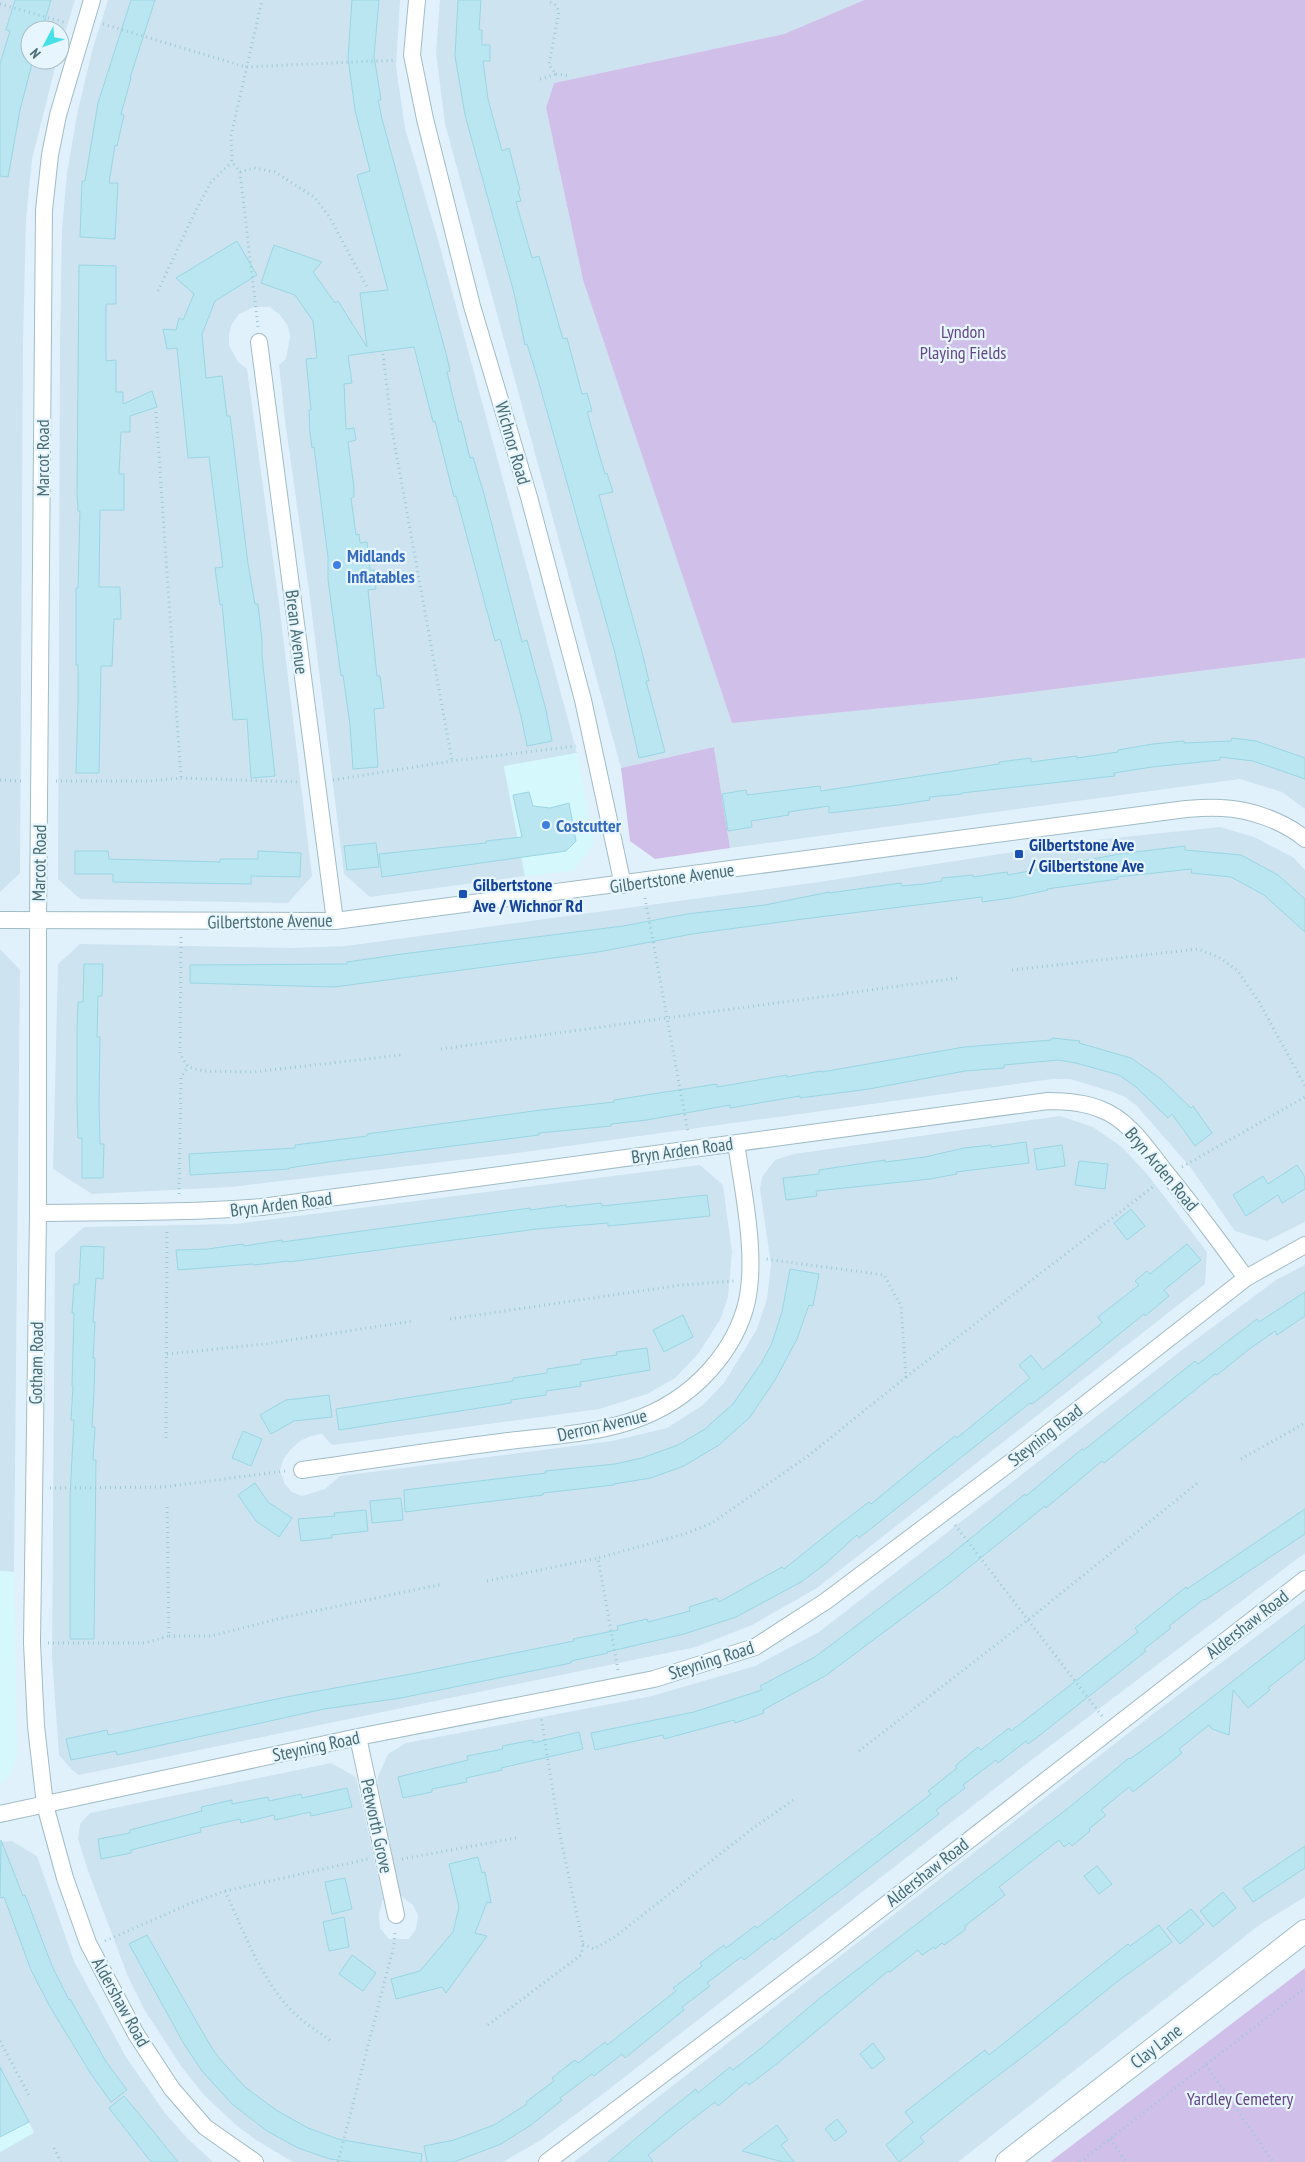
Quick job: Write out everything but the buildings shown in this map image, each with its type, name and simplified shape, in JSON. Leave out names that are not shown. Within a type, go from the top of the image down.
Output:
[{"type":"street","name":"Marcot Road","points":[[38,921],[44,210],[50,155],[58,115],[92,0]]},
{"type":"street","name":"Wichnor Road","points":[[417,0],[413,59],[425,119],[472,306],[528,496],[583,700],[623,885]]},
{"type":"street","name":"Brean Avenue","points":[[259,342],[334,921]]},
{"type":"street","name":"Gilbertstone Avenue","points":[[0,920],[334,921],[623,885],[861,851],[1186,809],[1223,808],[1257,814],[1298,833],[1305,839]]},
{"type":"street","name":"Gotham Road","points":[[38,921],[38,1213],[32,1643],[36,1726],[45,1805]]},
{"type":"street","name":"Bryn Arden Road","points":[[38,1213],[212,1211],[262,1207],[1048,1101],[1071,1101],[1101,1109],[1120,1119],[1139,1138],[1246,1278]]},
{"type":"street","name":"Derron Avenue","points":[[302,1470],[495,1442],[564,1435],[628,1422],[651,1415],[689,1391],[721,1358],[737,1330],[747,1301],[751,1256],[736,1143]]},
{"type":"street","name":"Steyning Road","points":[[0,1814],[358,1736],[654,1679],[755,1647],[826,1601],[1246,1278],[1305,1245]]},
{"type":"street","name":"Aldershaw Road","points":[[547,2162],[834,1945],[1305,1579]]},
{"type":"street","name":"Petworth Grove","points":[[358,1736],[396,1915]]},
{"type":"street","name":"Aldershaw Road","points":[[45,1805],[65,1878],[91,1948],[136,2034],[172,2089],[205,2128],[255,2162]]},
{"type":"street","name":"Clay Lane","points":[[1007,2162],[1305,1931]]},
{"type":"path","points":[[259,342],[240,172],[232,162],[231,136],[262,0]]},
{"type":"path","points":[[548,0],[559,11],[549,66],[556,74]]},
{"type":"path","points":[[0,4],[85,23],[246,67],[413,59]]},
{"type":"path","points":[[540,79],[556,74],[571,76]]},
{"type":"path","points":[[158,291],[192,216],[211,182],[232,162]]},
{"type":"path","points":[[240,172],[254,168],[275,172],[314,197],[329,216],[368,289]]},
{"type":"path","points":[[383,354],[392,430],[452,761]]},
{"type":"path","points":[[156,412],[181,778]]},
{"type":"path","points":[[40,781],[168,780],[181,778],[316,782],[452,761],[592,744]]},
{"type":"path","points":[[642,882],[691,1149]]},
{"type":"path","points":[[181,922],[180,1054],[188,1067],[204,1071],[253,1072],[401,1055]]},
{"type":"path","points":[[1012,970],[1198,949],[1218,957],[1237,970],[1259,1002],[1305,1086]]},
{"type":"path","points":[[441,1049],[958,978]]},
{"type":"path","points":[[166,1438],[167,1354],[173,1210],[181,1077],[188,1067]]},
{"type":"path","points":[[487,1581],[598,1558],[685,1534],[712,1523],[808,1456],[906,1377],[1168,1175],[1305,1096]]},
{"type":"path","points":[[751,1256],[884,1275],[901,1306],[906,1377]]},
{"type":"path","points":[[450,1319],[681,1285],[748,1280]]},
{"type":"path","points":[[167,1354],[264,1344],[414,1321]]},
{"type":"path","points":[[1241,1459],[1305,1423]]},
{"type":"path","points":[[34,1488],[164,1487],[276,1471],[302,1470]]},
{"type":"path","points":[[859,1752],[1200,1482]]},
{"type":"path","points":[[167,1504],[169,1636]]},
{"type":"path","points":[[944,1512],[1111,1728]]},
{"type":"path","points":[[598,1558],[620,1685]]},
{"type":"path","points":[[32,1643],[144,1643],[169,1636],[211,1636],[286,1617],[443,1584]]},
{"type":"path","points":[[488,2025],[581,1955],[583,1944],[560,1835],[538,1702]]},
{"type":"path","points":[[583,1944],[594,1948],[616,1936],[753,1828],[794,1799]]},
{"type":"path","points":[[91,1948],[194,1902],[225,1891],[384,1859],[516,1838]]},
{"type":"path","points":[[225,1891],[262,1971],[290,2009],[304,2022],[331,2041]]},
{"type":"path","points":[[338,2162],[394,1945],[396,1915]]},
{"type":"path","points":[[1080,2162],[1305,1989]]},
{"type":"path","points":[[0,2041],[30,2097]]},
{"type":"path","points":[[1206,2065],[1273,2162]]},
{"type":"path","points":[[1110,2139],[1126,2162]]},
{"type":"path","points":[[54,2148],[61,2162]]},
{"type":"shaded area","points":[[0,0],[75,0],[69,20],[20,20],[20,70],[54,70],[32,159],[26,220],[23,344],[20,873],[0,892]]},
{"type":"shaded area","points":[[108,0],[400,0],[396,66],[405,128],[439,243],[577,753],[504,767],[525,876],[370,897],[344,874],[279,365],[286,359],[290,337],[288,326],[280,315],[270,307],[254,307],[239,314],[232,324],[229,334],[229,345],[238,362],[247,369],[279,603],[312,876],[288,903],[80,899],[58,879],[62,229],[67,173],[77,115],[92,51]]},
{"type":"shaded area","points":[[440,0],[864,0],[784,34],[554,83],[546,108],[583,280],[732,722],[975,699],[1305,658],[1305,809],[1282,792],[1240,779],[730,848],[714,747],[621,768],[445,124],[436,52]]},
{"type":"shaded area","points":[[577,753],[594,844],[573,871],[525,876],[504,766]]},
{"type":"shaded area","points":[[1220,827],[1254,837],[1294,858],[1305,870],[1305,1222],[1267,1241],[1235,1231],[1191,1168],[1136,1105],[1125,1097],[1113,1092],[1070,1079],[1052,1079],[510,1154],[231,1187],[92,1194],[53,1169],[58,964],[80,944],[291,948],[346,946],[819,882],[1085,841]]},
{"type":"shaded area","points":[[0,949],[20,970],[14,1572],[0,1571]]},
{"type":"shaded area","points":[[1060,1116],[1093,1127],[1122,1147],[1147,1174],[1207,1252],[1205,1284],[817,1588],[752,1625],[696,1647],[79,1775],[59,1755],[52,1658],[55,1253],[84,1227],[235,1224],[700,1165],[723,1185],[732,1252],[728,1297],[720,1320],[698,1354],[675,1378],[647,1394],[599,1409],[332,1445],[322,1434],[311,1436],[300,1441],[290,1450],[283,1460],[280,1471],[285,1484],[292,1492],[302,1496],[325,1489],[340,1476],[612,1441],[667,1428],[703,1405],[724,1383],[757,1329],[767,1299],[771,1264],[760,1189],[762,1177],[775,1160],[794,1154]]},
{"type":"shaded area","points":[[1305,1265],[1305,1553],[1034,1758],[599,2097],[541,2140],[503,2162],[293,2162],[256,2140],[236,2125],[204,2095],[181,2066],[144,2009],[129,1979],[88,1871],[78,1839],[80,1824],[90,1813],[331,1763],[356,1777],[383,1899],[379,1914],[380,1928],[389,1939],[409,1939],[416,1929],[418,1915],[413,1905],[400,1895],[377,1779],[388,1754],[406,1743],[652,1696],[755,1666],[819,1632],[1182,1350],[1276,1280]]},
{"type":"shaded area","points":[[0,1571],[14,1572],[17,1755],[10,1775],[0,1785]]},
{"type":"shaded area","points":[[1305,1600],[1305,1897],[1262,1923],[958,2162],[574,2162],[1157,1711]]},
{"type":"shaded area","points":[[12,1841],[37,1856],[74,1961],[126,2057],[165,2113],[187,2138],[213,2162],[0,2162],[0,2152],[34,2132],[0,2068],[0,1842]]},
{"type":"shaded area","points":[[0,2068],[34,2133],[0,2152]]},
{"type":"green space","name":"Lyndon Playing Fields","points":[[864,0],[1305,0],[1305,658],[975,699],[732,723],[583,280],[546,108],[554,83],[784,34]]},
{"type":"green space","points":[[714,747],[730,848],[655,859],[630,841],[621,768]]},
{"type":"green space","name":"Yardley Cemetery","points":[[1305,1968],[1305,2162],[1050,2162]]},
{"type":"place","name":"Midlands Inflatables","points":[[337,565]]},
{"type":"place","name":"Costcutter","points":[[546,825]]},
{"type":"place","name":"Gilbertstone Ave / Gilbertstone Ave","points":[[1019,854]]},
{"type":"place","name":"Gilbertstone Ave / Wichnor Rd","points":[[463,894]]}]
